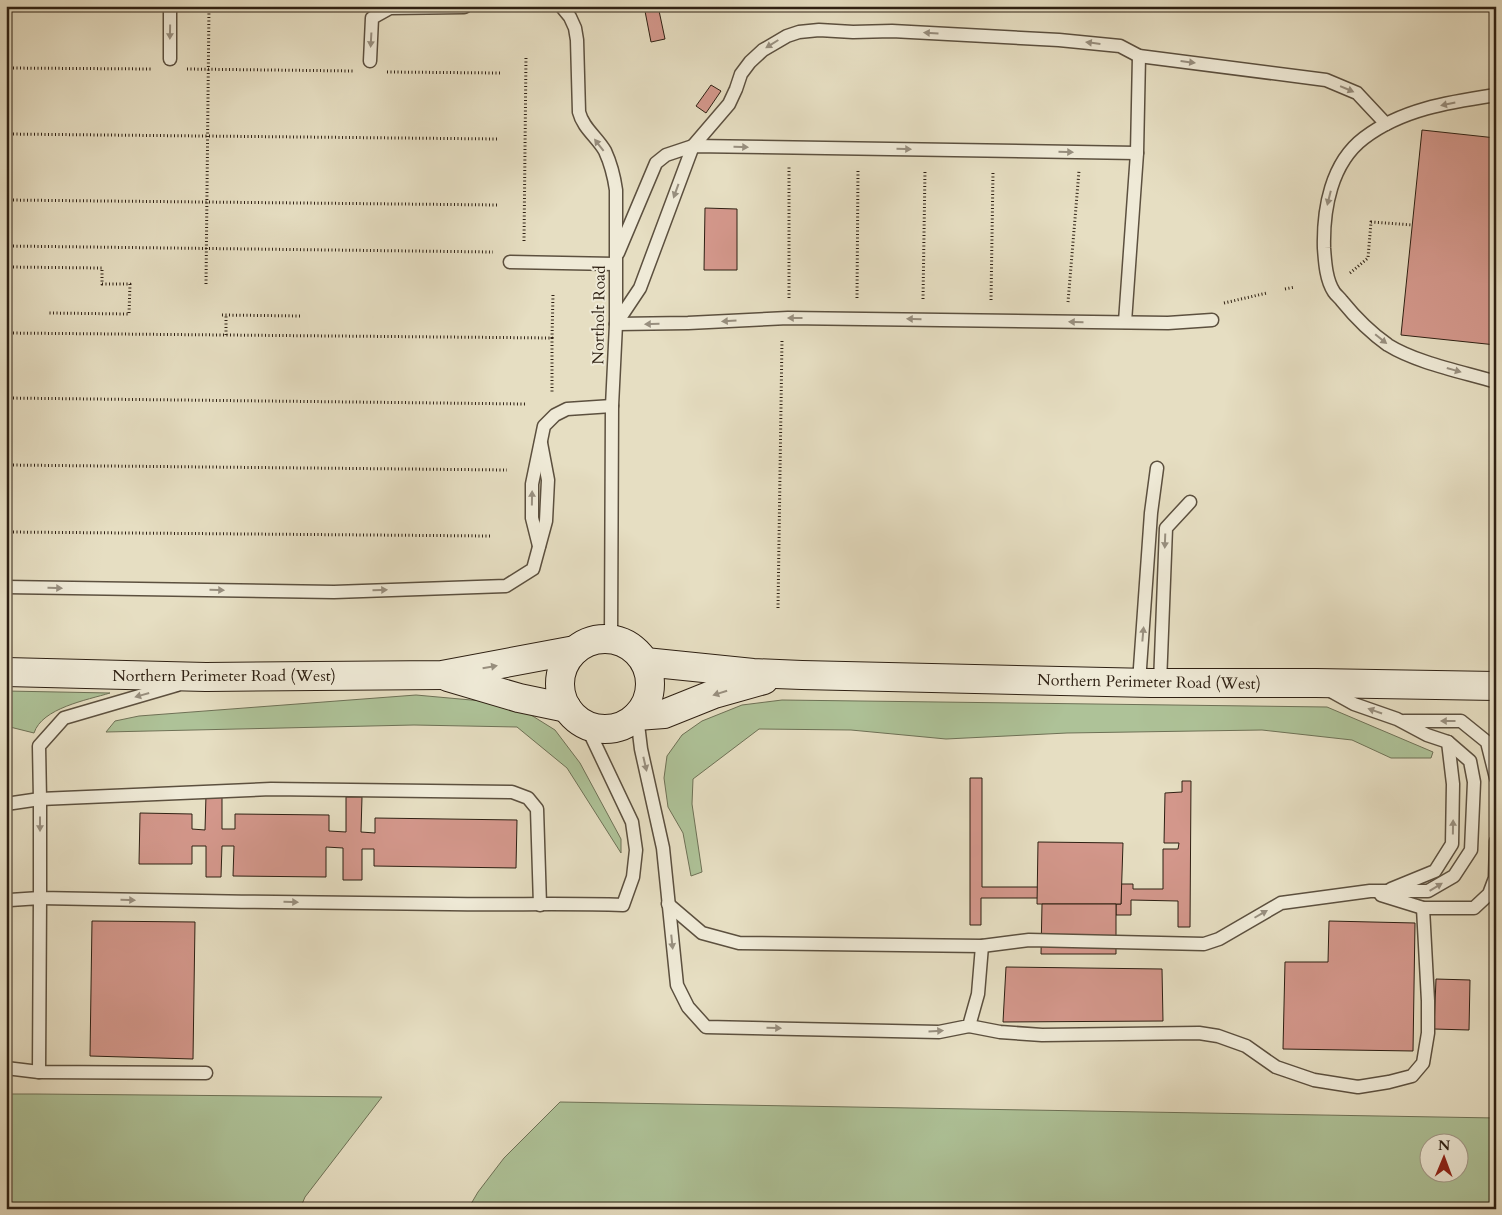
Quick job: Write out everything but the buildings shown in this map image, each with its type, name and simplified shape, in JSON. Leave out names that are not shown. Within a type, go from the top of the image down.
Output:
[{"type":"street","points":[[611,639],[623,642],[634,649],[646,662],[651,684],[649,696],[644,707],[628,724],[606,729],[577,717],[563,699],[560,688],[561,677],[568,657],[575,650],[587,642],[611,639]]},
{"type":"street","name":"Northern Perimeter Road (West)","points":[[6,672],[206,676],[442,676],[575,650]]},
{"type":"street","name":"Northern Perimeter Road (West)","points":[[646,662],[753,673],[802,675],[1150,683],[1496,686]]},
{"type":"street","name":"Northern Perimeter Road (West)","points":[[637,716],[664,714],[714,694],[757,682],[802,675]]},
{"type":"street","name":"Northern Perimeter Road (West)","points":[[442,676],[577,717]]},
{"type":"lane","points":[[170,6],[170,59]]},
{"type":"lane","points":[[370,61],[372,18],[390,8],[464,8],[466,6]]},
{"type":"lane","name":"Northolt Road","points":[[561,6],[570,17],[578,40],[580,117],[589,132],[604,150],[613,171],[616,190],[616,324],[612,406],[611,639]]},
{"type":"lane","points":[[616,324],[640,288],[692,146],[729,104],[741,74],[750,62],[763,50],[787,36],[799,32],[819,30],[853,32],[892,31],[1068,40],[1120,46],[1139,56],[1326,80],[1357,93],[1386,124]]},
{"type":"lane","points":[[1125,322],[1137,154],[1139,56]]},
{"type":"lane","points":[[1496,95],[1409,113],[1386,124],[1363,139],[1348,155],[1337,174],[1329,196],[1324,220],[1325,264],[1335,293],[1354,316],[1389,345],[1413,357],[1496,382]]},
{"type":"lane","points":[[510,262],[616,262],[656,164],[666,155],[692,146],[1137,154]]},
{"type":"lane","points":[[616,324],[688,323],[788,318],[1168,323],[1212,320]]},
{"type":"lane","points":[[6,587],[334,592],[506,586],[533,569],[538,546],[532,518],[532,484],[544,426],[555,415],[567,409],[612,406]]},
{"type":"lane","points":[[1150,683],[1151,513],[1156,468]]},
{"type":"lane","points":[[1150,683],[1166,528],[1190,502]]},
{"type":"lane","points":[[39,1072],[39,746],[64,718],[206,676]]},
{"type":"lane","points":[[668,904],[702,933],[738,943],[982,946],[1029,940],[1204,944],[1218,939],[1281,903],[1370,891],[1428,891],[1454,876],[1471,850],[1474,782],[1470,762],[1448,742],[1354,704],[1316,683]]},
{"type":"lane","points":[[637,716],[641,749],[664,848],[677,985],[688,1007],[706,1027],[939,1032],[969,1026],[1000,1032],[1042,1035],[1200,1033],[1218,1036],[1246,1046],[1276,1067],[1314,1080],[1358,1087],[1389,1082],[1412,1076],[1423,1063],[1428,1033],[1423,908]]},
{"type":"lane","points":[[6,902],[10,900],[40,898],[623,905],[633,877],[636,850],[632,822],[577,717]]},
{"type":"lane","points":[[1400,721],[1461,721],[1487,742],[1496,778]]},
{"type":"lane","points":[[1387,891],[1435,870],[1452,844],[1453,784],[1448,742]]},
{"type":"lane","points":[[6,804],[40,799],[271,789],[512,792],[528,798],[537,809],[540,905]]},
{"type":"lane","points":[[1370,891],[1423,908],[1474,908],[1489,894],[1495,878],[1496,841]]},
{"type":"lane","points":[[969,1026],[978,994],[982,946]]},
{"type":"lane","points":[[6,1068],[39,1072],[206,1073]]},
{"type":"path","points":[[206,284],[209,6]]},
{"type":"path","points":[[524,242],[526,56]]},
{"type":"path","points":[[6,68],[161,69]]},
{"type":"path","points":[[180,69],[354,72]]},
{"type":"path","points":[[383,72],[500,73]]},
{"type":"path","points":[[6,134],[498,140]]},
{"type":"path","points":[[1066,321],[1081,152]]},
{"type":"path","points":[[789,161],[789,303]]},
{"type":"path","points":[[923,304],[925,161]]},
{"type":"path","points":[[856,304],[858,170]]},
{"type":"path","points":[[991,305],[993,172]]},
{"type":"path","points":[[6,200],[498,205]]},
{"type":"path","points":[[1350,272],[1368,258],[1371,222],[1412,225]]},
{"type":"path","points":[[6,246],[500,252]]},
{"type":"path","points":[[6,267],[102,268],[102,284],[130,284],[129,314],[49,313]]},
{"type":"path","points":[[1285,289],[1296,287]]},
{"type":"path","points":[[1221,303],[1267,293]]},
{"type":"path","points":[[552,395],[553,294]]},
{"type":"path","points":[[226,335],[224,315],[302,316]]},
{"type":"path","points":[[778,608],[782,332]]},
{"type":"path","points":[[6,333],[552,338]]},
{"type":"path","points":[[6,398],[525,404]]},
{"type":"path","points":[[6,464],[507,470]]},
{"type":"path","points":[[6,532],[491,536]]},
{"type":"green space","points":[[6,691],[110,693],[55,711],[39,724],[34,733],[6,726]]},
{"type":"green space","points":[[416,695],[482,701],[523,710],[555,730],[580,763],[621,839],[621,853],[567,768],[517,727],[414,725],[106,732],[115,721],[139,716]]},
{"type":"green space","points":[[782,700],[1327,707],[1433,752],[1431,758],[1391,758],[1352,740],[1262,730],[1067,733],[946,739],[851,730],[759,729],[693,779],[692,804],[702,872],[691,876],[683,833],[668,807],[664,778],[667,756],[682,735],[702,721],[742,705]]},
{"type":"green space","points":[[6,1094],[382,1097],[305,1197],[300,1209],[6,1209]]},
{"type":"green space","points":[[560,1102],[1496,1118],[1496,1209],[468,1209],[478,1192],[504,1158]]}]
